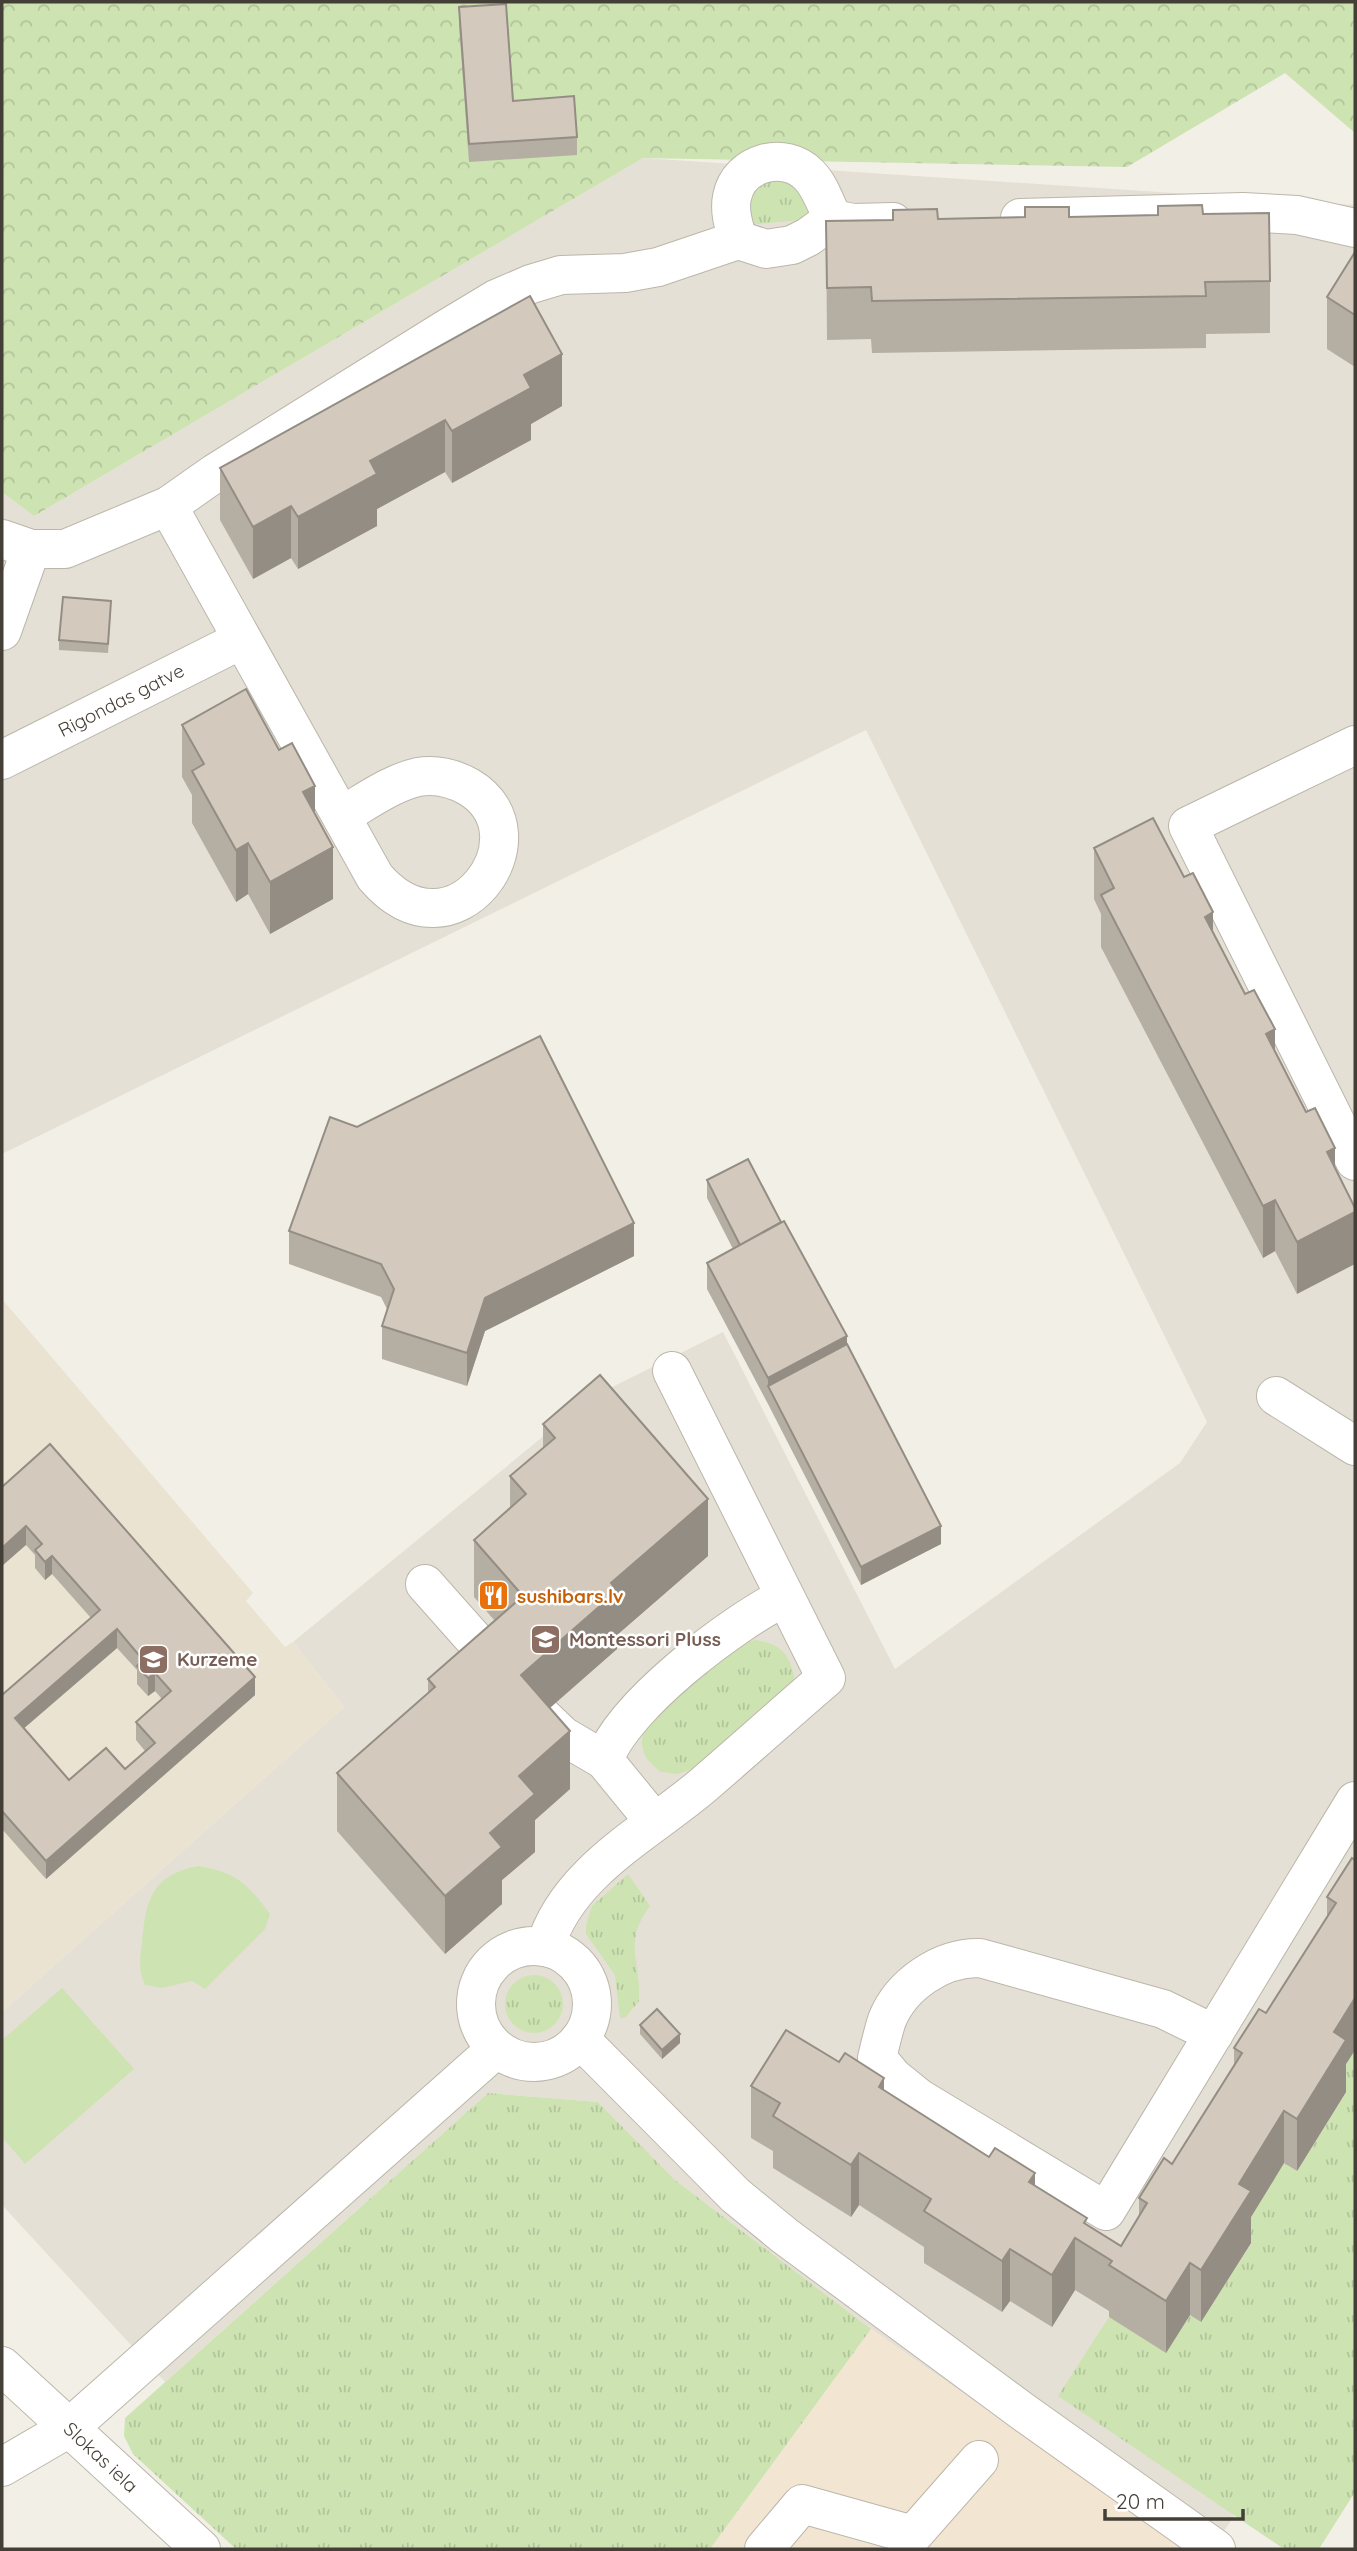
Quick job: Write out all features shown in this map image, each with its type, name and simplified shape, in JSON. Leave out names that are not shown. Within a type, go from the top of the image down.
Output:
[{"type":"street","points":[[738,240],[731,207],[735,188],[746,173],[768,162],[791,163],[811,177],[833,219]]},
{"type":"street","points":[[985,219],[1243,212],[1297,215],[1334,221],[1355,228]]},
{"type":"street","points":[[2,631],[16,544],[65,549],[168,506],[215,473],[496,299],[561,275],[625,274],[658,267],[738,240],[766,249],[792,244],[808,237],[833,219],[853,223],[933,221]]},
{"type":"street","points":[[168,506],[341,816]]},
{"type":"street","name":"Rigondas gatve","points":[[2,760],[241,640]]},
{"type":"street","points":[[1355,745],[1188,826],[1355,1161]]},
{"type":"street","points":[[545,1947],[551,1926],[570,1896],[654,1821],[702,1786],[826,1678],[672,1371]]},
{"type":"street","points":[[1276,1396],[1355,1446]]},
{"type":"street","points":[[425,1584],[503,1672]]},
{"type":"street","points":[[604,1760],[609,1744],[632,1713],[723,1635],[757,1611],[785,1597]]},
{"type":"street","points":[[541,1715],[563,1736],[604,1760],[654,1821]]},
{"type":"street","points":[[1214,2034],[1163,2009],[980,1958],[966,1958],[930,1971],[902,1997],[888,2019],[877,2058],[892,2077],[919,2098],[1106,2211],[1214,2034],[1355,1801]]},
{"type":"street","points":[[545,1947],[556,1950],[575,1963],[587,1982],[591,2015],[580,2039],[566,2053],[545,2062],[522,2062],[496,2049],[485,2036],[476,2016],[476,1993],[480,1983],[501,1956],[522,1948],[545,1947]]},
{"type":"street","points":[[580,2039],[735,2195],[785,2236],[1022,2411],[1216,2549]]},
{"type":"street","points":[[2,2467],[69,2428],[496,2049]]},
{"type":"street","name":"Slokas iela","points":[[2,2366],[201,2549]]},
{"type":"street","points":[[764,2549],[802,2504],[913,2535],[979,2460]]},
{"type":"shaded area","points":[[643,158],[1355,205],[1355,2336],[1212,2549],[1186,2549],[871,2329],[675,2180],[598,2102],[488,2093],[165,2382],[2,2205],[2,2012],[344,1707],[293,1642],[590,1398],[723,1332],[895,1669],[1180,1463],[1207,1422],[866,730],[2,1154],[2,492],[34,516]]},
{"type":"shaded area","name":"Kurzeme","points":[[2,1299],[253,1593],[246,1601],[285,1647],[293,1642],[344,1707],[2,2012]]},
{"type":"shaded area","points":[[871,2329],[1186,2549],[710,2549]]},
{"type":"green space","points":[[2,2],[1355,2],[1355,133],[1285,73],[1127,167],[643,158],[34,516],[2,492]]},
{"type":"green space","points":[[783,179],[808,198],[810,219],[750,225],[750,196],[763,182]]},
{"type":"green space","points":[[756,1640],[778,1648],[787,1657],[795,1680],[790,1690],[690,1770],[677,1774],[661,1772],[646,1757],[642,1747],[645,1726],[734,1644]]},
{"type":"green space","points":[[198,1866],[232,1876],[248,1887],[270,1914],[265,1929],[205,1989],[192,1981],[162,1988],[145,1985],[140,1959],[149,1901],[154,1891],[170,1876]]},
{"type":"green space","points":[[628,1874],[650,1906],[637,1931],[635,1942],[639,2001],[625,2018],[620,2018],[615,1975],[586,1934],[586,1925],[592,1906]]},
{"type":"green space","points":[[528,1975],[540,1975],[555,1983],[563,1998],[563,2010],[555,2025],[540,2033],[528,2033],[513,2025],[505,2010],[505,1998],[513,1983]]},
{"type":"green space","points":[[62,1988],[134,2069],[25,2164],[2,2137],[2,2040]]},
{"type":"green space","points":[[1355,2050],[1355,2492],[1319,2549],[1284,2549],[1058,2396],[1109,2317],[1166,2352],[1190,2315],[1201,2322],[1251,2244],[1239,2236],[1284,2163],[1297,2171],[1346,2093],[1334,2084]]},
{"type":"green space","points":[[488,2093],[598,2102],[675,2180],[871,2329],[710,2549],[236,2549],[133,2454],[124,2436],[125,2418]]},
{"type":"building","points":[[506,4],[513,101],[574,96],[577,137],[469,144],[459,7]]},
{"type":"building","points":[[1202,205],[1203,214],[1269,213],[1270,281],[1205,282],[1206,296],[872,301],[871,287],[827,288],[826,221],[893,220],[893,210],[937,209],[938,219],[1025,217],[1025,207],[1069,207],[1069,217],[1158,215],[1158,206]]},
{"type":"building","points":[[1355,252],[1355,315],[1327,297]]},
{"type":"building","points":[[530,296],[562,354],[524,375],[531,388],[452,431],[445,420],[370,461],[377,474],[298,517],[291,506],[253,527],[220,468]]},
{"type":"building","points":[[63,597],[111,601],[108,644],[59,640]]},
{"type":"building","points":[[246,689],[279,750],[292,743],[315,786],[303,792],[333,847],[270,882],[248,843],[236,850],[192,771],[204,764],[182,725]]},
{"type":"building","points":[[1153,818],[1184,877],[1193,873],[1213,912],[1205,917],[1245,994],[1254,990],[1275,1029],[1266,1034],[1306,1112],[1315,1108],[1335,1148],[1327,1152],[1355,1212],[1297,1242],[1275,1200],[1263,1206],[1101,895],[1114,888],[1094,848]]},
{"type":"building","points":[[540,1036],[634,1223],[485,1298],[467,1353],[382,1326],[394,1289],[381,1264],[289,1231],[330,1117],[357,1127]]},
{"type":"building","points":[[748,1159],[781,1222],[740,1245],[707,1180]]},
{"type":"building","points":[[784,1221],[847,1336],[768,1378],[707,1263]]},
{"type":"building","points":[[847,1344],[941,1526],[861,1567],[768,1386]]},
{"type":"building","points":[[600,1375],[708,1499],[611,1583],[617,1591],[521,1675],[570,1731],[519,1776],[535,1794],[490,1833],[502,1847],[445,1896],[337,1773],[435,1687],[428,1679],[523,1596],[474,1540],[526,1494],[510,1476],[555,1438],[543,1424]]},
{"type":"building","points":[[50,1444],[255,1677],[46,1861],[2,1811],[2,1695],[100,1610],[52,1556],[45,1562],[35,1550],[42,1544],[26,1526],[2,1548],[2,1487]],"holes":[[[117,1629],[143,1660],[137,1666],[148,1678],[155,1673],[171,1691],[136,1722],[155,1743],[125,1769],[106,1748],[69,1780],[15,1718]]]},
{"type":"building","points":[[1352,1858],[1355,1860],[1355,1998],[1334,2032],[1346,2040],[1297,2119],[1284,2111],[1239,2184],[1251,2191],[1201,2270],[1190,2263],[1166,2301],[1109,2265],[1112,2261],[1075,2238],[1052,2275],[1010,2249],[1002,2261],[924,2211],[931,2199],[859,2153],[851,2165],[773,2116],[780,2103],[751,2086],[786,2030],[839,2062],[845,2053],[884,2078],[879,2087],[989,2157],[995,2148],[1035,2173],[1029,2182],[1087,2218],[1084,2223],[1121,2246],[1147,2203],[1139,2198],[1164,2158],[1172,2164],[1242,2053],[1234,2048],[1259,2009],[1266,2013],[1336,1903],[1327,1897]]},
{"type":"building","points":[[657,2009],[680,2034],[662,2050],[640,2025]]},
{"type":"place","name":"sushibars.lv","points":[[494,1596]]},
{"type":"place","name":"Montessori Pluss","points":[[546,1639]]},
{"type":"place","name":"Kurzeme","points":[[154,1659]]}]
